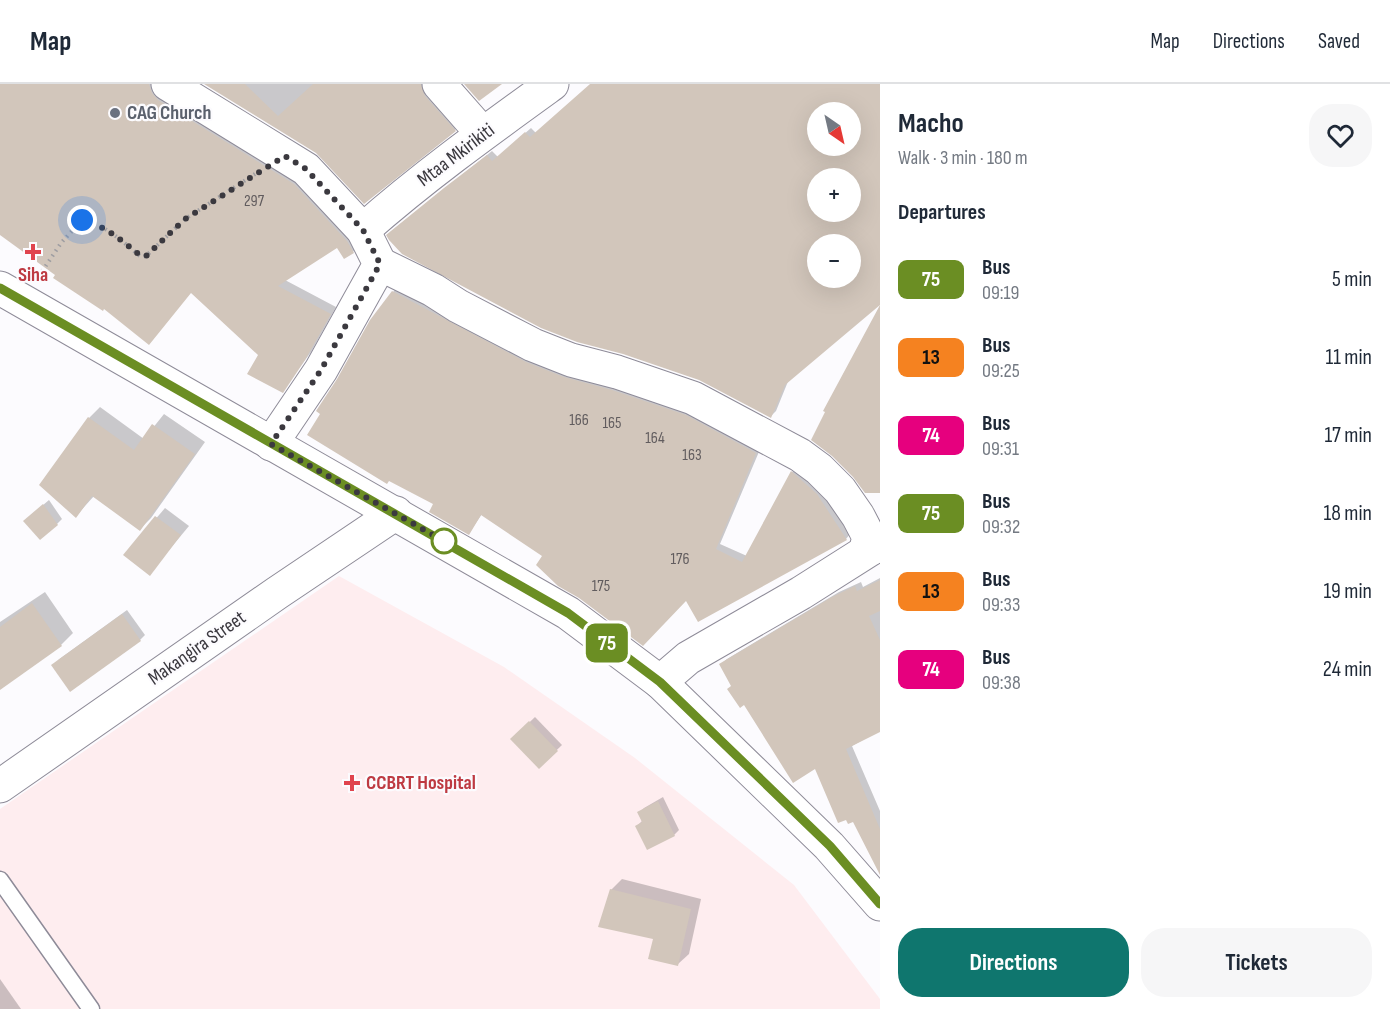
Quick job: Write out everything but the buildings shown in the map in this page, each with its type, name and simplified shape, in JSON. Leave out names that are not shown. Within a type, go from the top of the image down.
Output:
[{"type":"street","points":[[168,84],[306,169],[363,230],[380,264],[433,290],[458,306],[533,345],[571,360],[617,372],[693,398],[800,455],[819,469],[840,490],[869,537],[867,545],[876,546]]},
{"type":"street","points":[[439,84],[482,133]]},
{"type":"street","name":"Mtaa Mkirikiti","points":[[363,230],[422,179],[552,84]]},
{"type":"street","points":[[271,444],[321,370],[380,264]]},
{"type":"street","points":[[12,295],[568,613],[660,682],[830,846],[880,904]]},
{"type":"street","name":"Makangira Street","points":[[0,786],[396,513]]},
{"type":"street","points":[[660,682],[688,658],[801,593],[876,546]]},
{"type":"lane","points":[[0,880],[91,1009]]},
{"type":"path","points":[[12,295],[41,271],[82,220],[93,222],[104,228],[141,256],[146,256],[185,219],[285,156]]},
{"type":"shaded area","name":"CCBRT Hospital","points":[[339,576],[504,667],[635,758],[794,885],[880,999],[880,1009],[0,1009],[0,809]]},
{"type":"bus line","name":"75","points":[[0,288],[568,613],[660,682],[830,846],[880,904]]},
{"type":"place","name":"CAG Church","points":[[115,113]]},
{"type":"place","name":"Siha","points":[[33,252]]},
{"type":"place","name":"CCBRT Hospital","points":[[352,783]]},
{"type":"route","points":[[82,220],[93,222],[104,228],[141,256],[146,256],[185,219],[285,156],[306,169],[363,230],[380,264],[321,370],[271,444],[444,541]]}]
